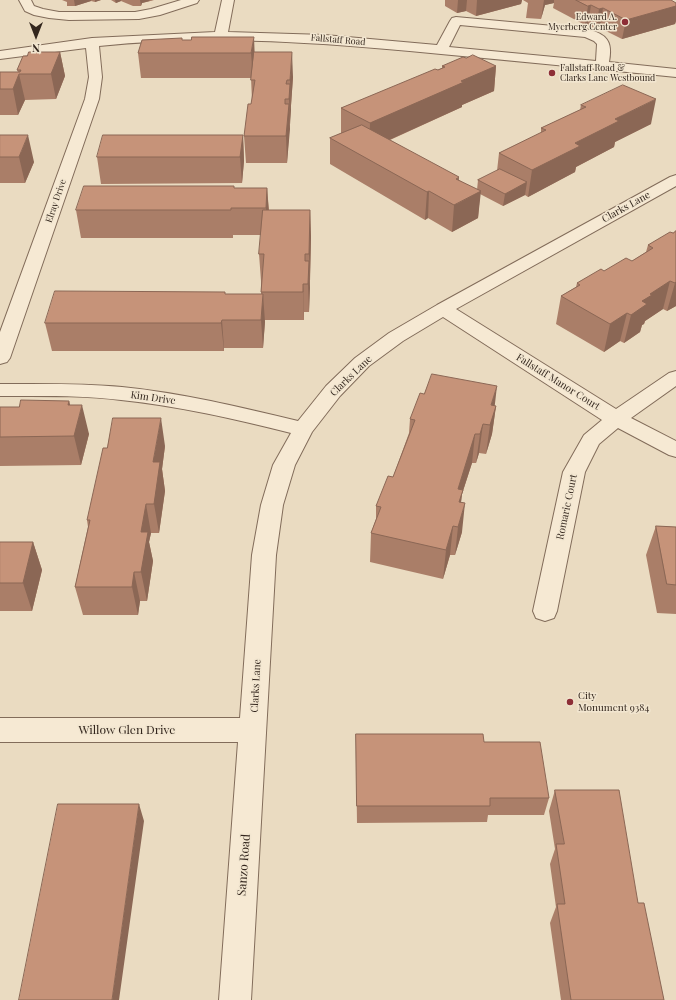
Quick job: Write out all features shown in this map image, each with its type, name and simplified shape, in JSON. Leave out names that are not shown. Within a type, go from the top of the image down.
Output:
[{"type":"street","points":[[25,0],[29,8],[40,13],[52,16],[70,17],[111,15],[134,16],[150,13],[193,0]]},
{"type":"street","points":[[221,36],[228,0]]},
{"type":"street","points":[[442,50],[456,21],[586,32],[599,38],[606,47],[602,66]]},
{"type":"street","name":"Fallstaff Road","points":[[0,55],[92,42],[150,38],[221,36],[313,38],[676,73]]},
{"type":"street","name":"Elray Drive","points":[[0,358],[92,99],[96,76],[96,66],[92,42]]},
{"type":"street","name":"Clarks Lane","points":[[253,730],[264,555],[272,505],[284,465],[304,429],[334,391],[362,362],[396,337],[443,309],[676,180]]},
{"type":"street","name":"Fallstaff Manor Court","points":[[443,309],[616,419],[676,450]]},
{"type":"street","name":"Romaric Court","points":[[545,612],[574,472],[591,440],[616,419],[676,377]]},
{"type":"street","name":"Kim Drive","points":[[0,390],[66,390],[135,395],[214,408],[304,429]]},
{"type":"street","name":"Willow Glen Drive","points":[[0,730],[253,730]]},
{"type":"street","name":"Sanzo Road","points":[[235,1000],[253,730]]},
{"type":"building","points":[[576,0],[671,0],[676,3],[676,6],[626,20],[603,8],[599,9],[591,5],[588,6]]},
{"type":"building","points":[[192,37],[254,37],[251,53],[138,53],[142,40],[182,38],[182,40],[191,40]]},
{"type":"building","points":[[29,52],[60,52],[51,74],[19,74],[13,89],[0,89],[0,72],[20,72],[21,70],[17,70],[23,56],[27,56]]},
{"type":"building","points":[[254,52],[292,52],[290,80],[287,80],[286,84],[290,84],[289,99],[285,99],[285,104],[289,104],[286,136],[244,136],[248,104],[251,104],[255,80],[251,80]]},
{"type":"building","points":[[473,55],[496,66],[461,81],[464,82],[370,123],[341,108],[435,69],[438,70],[445,67],[442,66],[463,57],[466,58]]},
{"type":"building","points":[[623,85],[656,99],[615,119],[619,121],[575,143],[580,146],[532,170],[499,153],[546,130],[541,128],[586,107],[581,105]]},
{"type":"building","points":[[362,125],[459,177],[456,179],[481,191],[454,205],[429,191],[427,192],[330,138]]},
{"type":"building","points":[[0,135],[28,135],[19,157],[0,157]]},
{"type":"building","points":[[103,135],[243,135],[240,157],[97,157]]},
{"type":"building","points":[[500,169],[527,182],[505,194],[478,180]]},
{"type":"building","points":[[84,186],[234,186],[234,188],[267,188],[266,208],[231,208],[231,210],[76,210]]},
{"type":"building","points":[[263,210],[310,210],[309,254],[305,254],[305,261],[309,261],[308,284],[303,284],[303,292],[261,292],[264,254],[259,254]]},
{"type":"building","points":[[676,231],[676,282],[670,281],[650,294],[652,295],[642,301],[647,304],[631,315],[627,313],[610,324],[561,296],[580,285],[577,283],[601,269],[604,271],[626,258],[632,261],[653,248],[648,245],[670,232],[673,233]]},
{"type":"building","points":[[55,291],[225,292],[225,294],[263,294],[261,320],[222,320],[221,323],[45,323]]},
{"type":"building","points":[[432,374],[497,386],[491,405],[496,406],[490,425],[483,424],[480,434],[475,434],[458,489],[463,490],[459,502],[465,503],[458,527],[453,526],[446,550],[371,533],[381,507],[376,506],[388,476],[393,477],[415,420],[410,419],[420,393],[424,394]]},
{"type":"building","points":[[21,400],[69,401],[68,405],[82,405],[74,436],[0,437],[0,407],[19,407]]},
{"type":"building","points":[[113,418],[161,418],[153,462],[160,462],[154,504],[146,504],[141,532],[148,532],[141,572],[134,572],[132,587],[75,587],[90,520],[87,520],[103,448],[107,448]]},
{"type":"building","points":[[656,526],[676,527],[676,585],[667,584]]},
{"type":"building","points":[[0,542],[33,542],[23,583],[0,583]]},
{"type":"building","points":[[356,734],[483,734],[484,742],[540,742],[549,798],[490,798],[490,806],[357,806]]},
{"type":"building","points":[[555,790],[619,790],[638,903],[644,903],[664,1000],[571,1000],[557,904],[565,904],[556,844],[564,844]]},
{"type":"building","points":[[58,804],[139,804],[112,1000],[19,1000]]},
{"type":"place","name":"Edward A. Myerberg Center","points":[[625,22]]},
{"type":"place","name":"Fallstaff Road & Clarks Lane Westbound","points":[[552,73]]},
{"type":"place","name":"City Monument 9384","points":[[570,702]]}]
